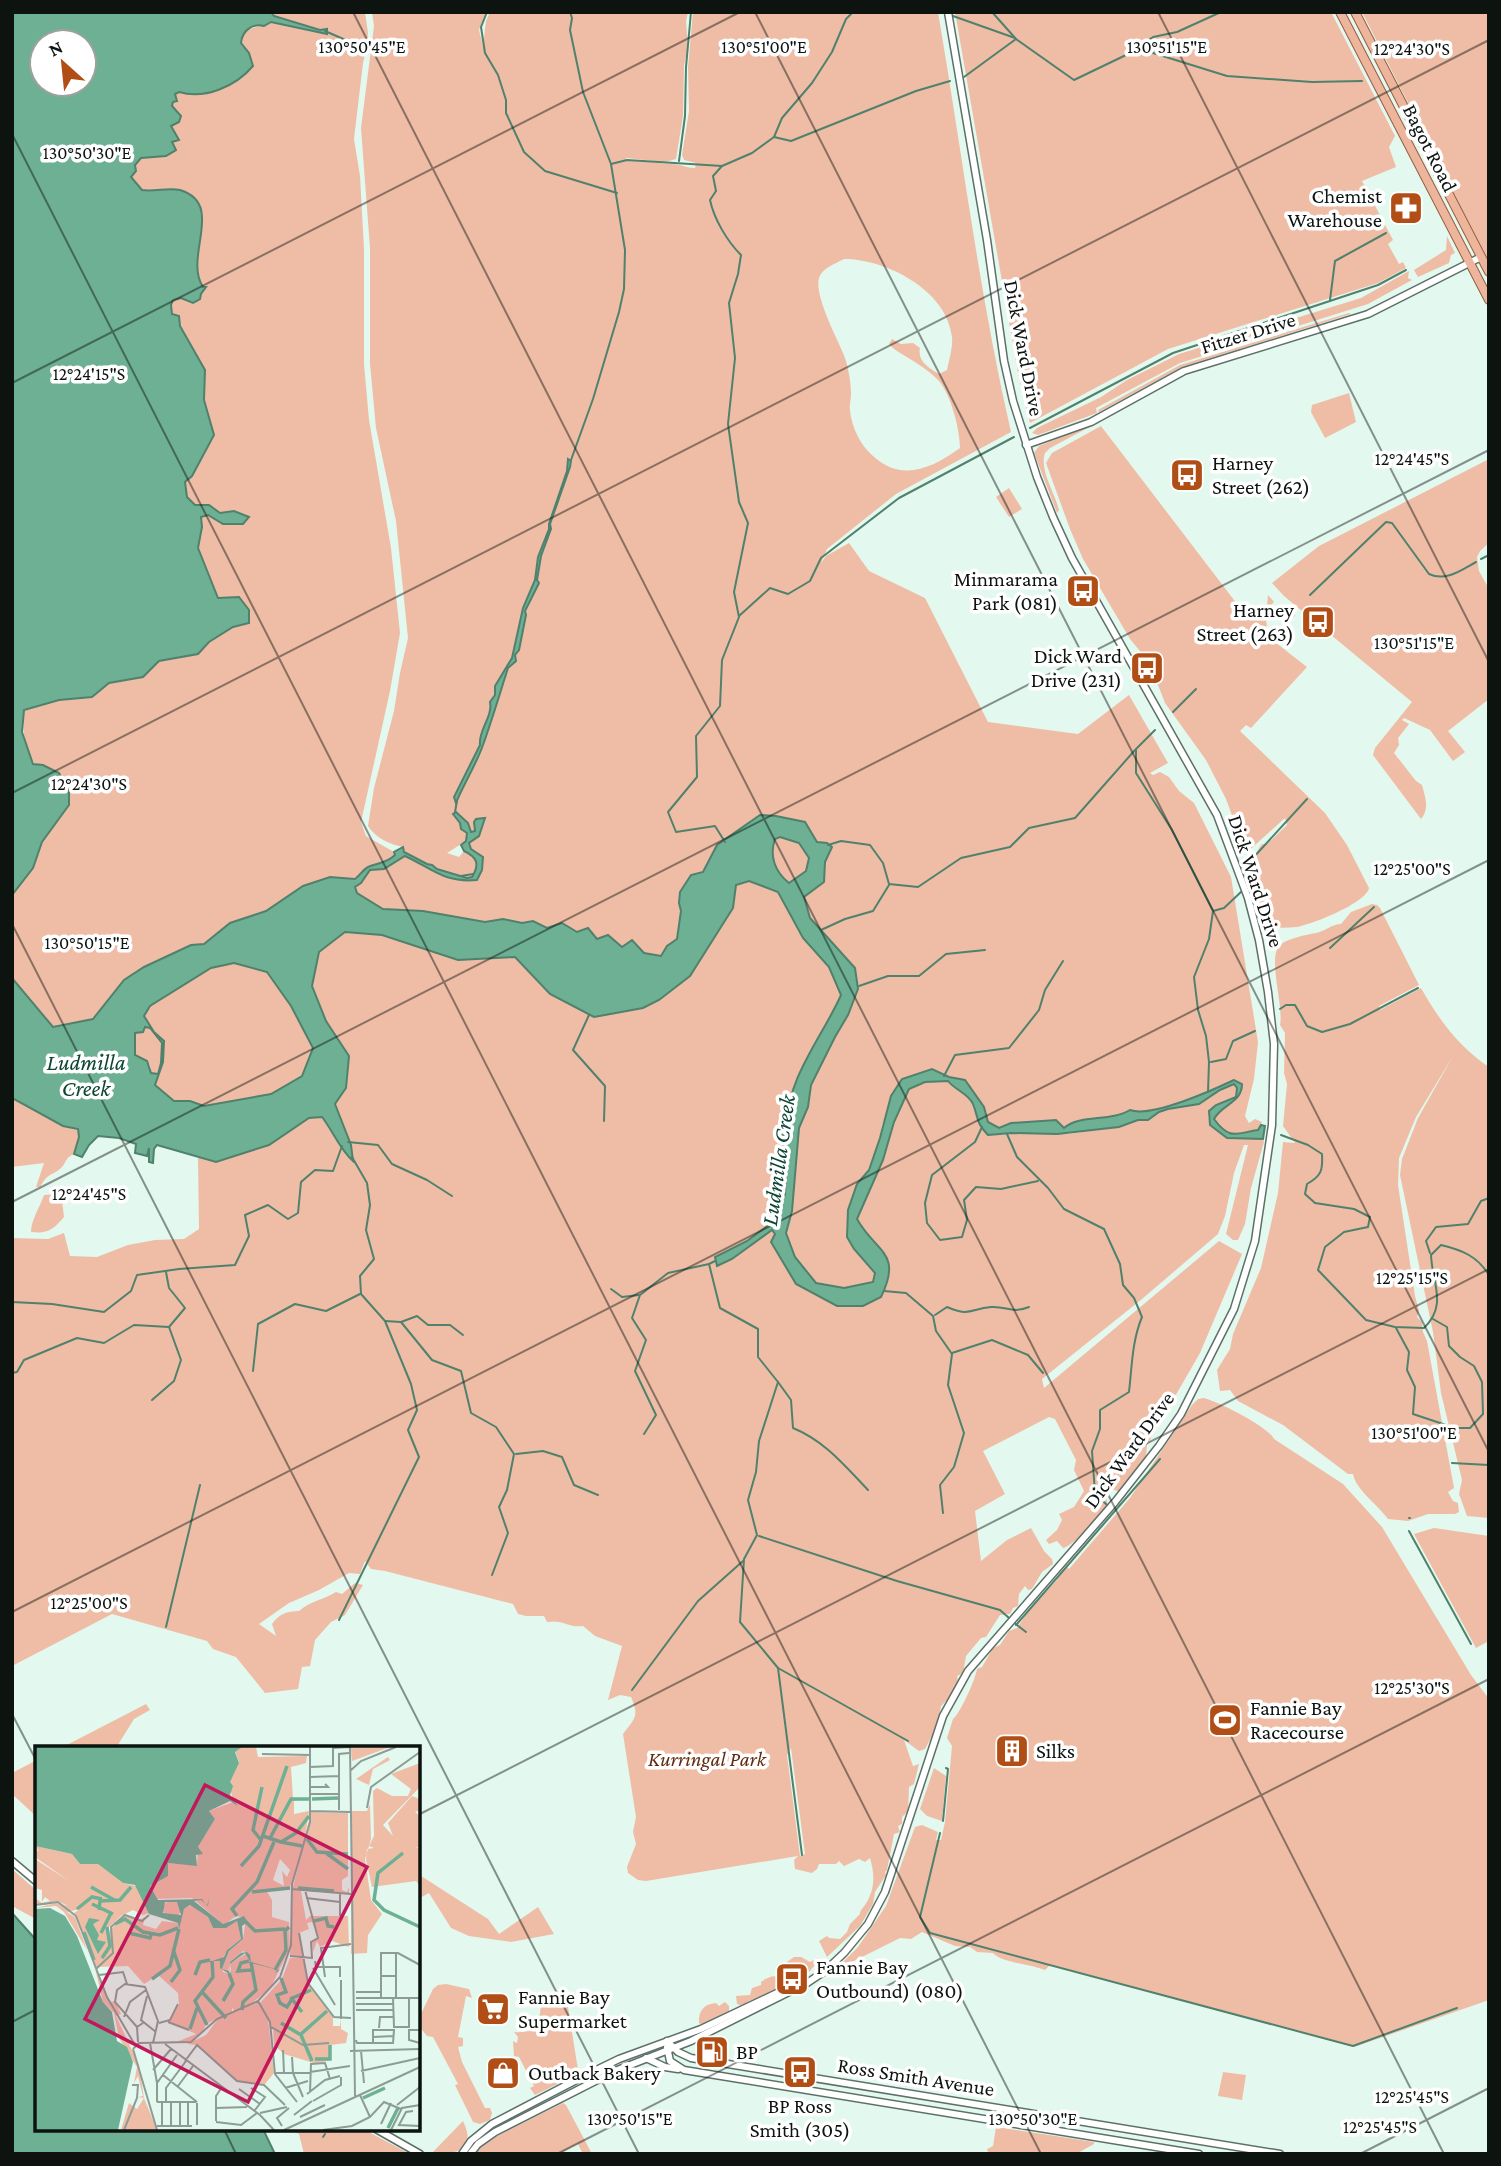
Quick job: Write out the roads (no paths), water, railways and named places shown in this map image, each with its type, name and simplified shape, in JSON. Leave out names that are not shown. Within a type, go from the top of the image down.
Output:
[{"type":"main road","name":"Bagot Road","points":[[1340,12],[1489,300]]},
{"type":"main road","name":"Bagot Road","points":[[1355,12],[1489,272]]},
{"type":"street","name":"Dick Ward Drive","points":[[742,2012],[820,1975],[868,1924],[885,1892],[943,1716],[968,1671],[1115,1502],[1181,1414],[1234,1309],[1255,1241],[1272,1125],[1274,1044],[1269,992],[1245,889],[1217,815],[1072,558],[1053,517],[1022,433],[1004,361],[987,240],[948,12]]},
{"type":"street","name":"Fitzer Drive","points":[[1026,445],[1091,422],[1190,369],[1368,314],[1481,257]]},
{"type":"street","points":[[12,1861],[35,1880]]},
{"type":"street","points":[[464,2153],[488,2136],[645,2057],[691,2041],[742,2012]]},
{"type":"street","points":[[464,2153],[471,2141],[486,2128],[586,2075],[619,2059],[742,2012]]},
{"type":"street","points":[[691,2041],[691,2054],[699,2059]]},
{"type":"street","points":[[667,2042],[672,2063],[684,2070]]},
{"type":"street","name":"Ross Smith Avenue","points":[[670,2050],[699,2059],[1280,2154]]},
{"type":"street","name":"Ross Smith Avenue","points":[[645,2057],[668,2068],[1199,2154]]},
{"type":"street","points":[[586,2075],[589,2085]]},
{"type":"street","points":[[533,2102],[538,2111]]},
{"type":"street","points":[[380,2131],[420,2153]]},
{"type":"water","points":[[12,12],[271,12],[274,16],[320,30],[327,29],[327,34],[271,22],[248,29],[241,43],[249,53],[253,66],[238,80],[219,90],[199,94],[175,94],[177,101],[173,102],[172,106],[181,116],[179,122],[171,126],[179,140],[172,142],[176,150],[166,156],[141,158],[135,165],[136,171],[131,177],[142,190],[180,190],[193,197],[200,207],[202,219],[198,275],[203,287],[206,287],[200,299],[193,303],[181,298],[173,300],[171,305],[172,314],[179,316],[180,326],[205,370],[204,400],[214,435],[192,476],[185,482],[187,497],[195,505],[209,505],[220,513],[234,511],[249,517],[243,524],[223,524],[208,515],[201,517],[198,548],[218,598],[239,597],[249,610],[249,623],[233,627],[209,642],[198,654],[159,661],[143,677],[109,683],[92,697],[59,700],[24,710],[22,732],[33,764],[43,765],[59,773],[69,792],[69,805],[42,842],[33,868],[12,895]]},
{"type":"water","points":[[568,459],[571,461],[570,467],[541,556],[537,580],[539,583],[525,611],[516,661],[508,668],[480,752],[456,803],[454,797],[480,745],[490,702],[495,695],[495,686],[512,658],[523,608],[535,580],[538,557],[567,471]]},
{"type":"water","name":"Ludmilla Creek","points":[[456,812],[468,823],[471,832],[475,831],[476,819],[485,818],[479,836],[469,843],[471,849],[483,857],[482,870],[477,880],[447,877],[405,856],[384,869],[370,870],[355,887],[357,893],[383,909],[423,911],[485,922],[503,919],[522,923],[533,921],[547,928],[562,923],[577,932],[588,928],[597,939],[608,935],[622,947],[632,940],[644,953],[661,956],[667,946],[677,939],[681,911],[680,892],[691,875],[703,872],[717,845],[760,815],[805,822],[817,842],[827,843],[832,847],[825,862],[824,882],[804,897],[810,918],[855,968],[858,989],[848,1015],[811,1085],[808,1107],[799,1128],[792,1211],[786,1233],[795,1257],[816,1283],[844,1288],[873,1282],[875,1273],[847,1237],[848,1210],[857,1184],[869,1170],[891,1096],[902,1079],[932,1069],[949,1077],[965,1080],[984,1107],[988,1122],[999,1128],[1011,1123],[1056,1120],[1064,1128],[1078,1121],[1114,1116],[1130,1110],[1167,1107],[1234,1080],[1242,1084],[1239,1095],[1214,1119],[1229,1133],[1234,1134],[1258,1130],[1261,1125],[1265,1126],[1263,1139],[1227,1138],[1210,1125],[1209,1111],[1216,1105],[1236,1097],[1237,1088],[1234,1084],[1199,1104],[1168,1109],[1148,1120],[1138,1120],[1119,1127],[1057,1134],[988,1135],[979,1123],[971,1101],[965,1095],[948,1081],[925,1082],[909,1089],[894,1122],[883,1160],[857,1219],[888,1262],[887,1282],[881,1297],[863,1306],[837,1306],[796,1284],[771,1242],[775,1234],[772,1230],[732,1259],[717,1266],[715,1257],[747,1241],[766,1227],[785,1195],[786,1160],[782,1131],[788,1124],[793,1091],[807,1058],[841,995],[829,967],[803,938],[778,892],[749,881],[736,885],[733,908],[690,976],[659,1000],[643,1008],[594,1017],[550,994],[515,957],[458,960],[382,935],[345,932],[319,952],[312,986],[326,1021],[349,1056],[346,1088],[335,1104],[351,1145],[353,1161],[322,1117],[309,1118],[269,1145],[216,1162],[157,1145],[153,1163],[149,1162],[149,1148],[147,1156],[135,1153],[136,1144],[119,1138],[98,1136],[82,1157],[74,1154],[79,1137],[78,1129],[63,1126],[12,1098],[12,978],[53,1027],[93,1019],[124,980],[144,967],[191,945],[204,944],[230,923],[266,911],[303,886],[330,877],[355,879],[366,868],[389,860],[395,855],[394,852],[403,847],[404,852],[437,869],[472,877],[476,861],[461,845],[466,841],[467,833],[461,829],[453,814]],"holes":[[[780,837],[799,843],[809,858],[806,871],[789,883],[780,874],[773,857],[775,839]],[[234,963],[267,972],[291,1006],[313,1048],[302,1076],[271,1094],[204,1106],[190,1101],[174,1101],[155,1085],[163,1062],[164,1041],[154,1032],[144,1016],[150,1006],[211,968]],[[145,1027],[150,1028],[162,1043],[158,1074],[151,1073],[147,1061],[135,1055],[135,1033],[143,1032]]]},
{"type":"water","points":[[12,1913],[35,1939],[35,2131],[264,2131],[275,2154],[12,2154]]},
{"type":"waterway","points":[[487,12],[481,27],[485,53],[498,75],[506,100],[506,113],[524,152],[545,171],[617,193]]},
{"type":"waterway","points":[[570,12],[570,30],[583,92],[611,164],[625,250],[624,289],[619,312],[593,399],[571,460]]},
{"type":"waterway","points":[[679,161],[685,116],[691,12]]},
{"type":"waterway","points":[[611,164],[627,160],[722,166],[752,153],[774,137],[782,118],[812,83],[832,52],[846,19],[853,12]]},
{"type":"waterway","points":[[992,12],[1016,39],[1074,80],[1126,55],[1153,37],[1177,32],[1221,12]]},
{"type":"waterway","points":[[953,16],[1015,38]]},
{"type":"waterway","points":[[325,31],[366,49]]},
{"type":"waterway","points":[[964,77],[1016,39]]},
{"type":"waterway","points":[[1137,48],[1227,76],[1312,82],[1362,81]]},
{"type":"waterway","points":[[774,137],[791,141],[916,91],[950,81]]},
{"type":"waterway","points":[[722,166],[713,176],[716,191],[710,200],[722,229],[741,255],[729,303],[735,358],[728,424],[739,502],[748,523],[734,592],[739,617],[722,660],[720,706],[696,736],[697,777],[668,812],[676,832],[715,826],[725,842]]},
{"type":"waterway","points":[[1330,300],[1335,261],[1386,233]]},
{"type":"waterway","points":[[1030,428],[1173,353],[1378,285],[1406,270]]},
{"type":"waterway","points":[[739,616],[770,588],[788,594],[810,581],[821,558],[899,498],[1014,437]]},
{"type":"waterway","points":[[1310,595],[1386,522],[1392,523],[1429,574],[1447,576],[1476,562]]},
{"type":"waterway","points":[[1481,559],[1489,555]]},
{"type":"waterway","points":[[1173,712],[1196,689]]},
{"type":"waterway","points":[[1155,730],[1136,749],[1136,773],[1172,830],[1213,911],[1209,939],[1194,977],[1198,1010],[1206,1036],[1208,1092]]},
{"type":"waterway","points":[[828,845],[841,841],[870,845],[883,863],[889,884],[918,887],[961,858],[1010,847],[1029,828],[1075,818],[1135,750]]},
{"type":"waterway","points":[[1246,887],[1256,877],[1252,859],[1307,799]]},
{"type":"waterway","points":[[455,812],[457,801]]},
{"type":"waterway","points":[[461,876],[473,874]]},
{"type":"waterway","points":[[821,930],[873,911],[889,885]]},
{"type":"waterway","points":[[1213,911],[1224,908],[1242,891]]},
{"type":"waterway","points":[[1330,948],[1374,907]]},
{"type":"waterway","points":[[859,986],[888,976],[919,976],[946,954],[985,950]]},
{"type":"waterway","points":[[944,1076],[955,1055],[1009,1048],[1039,1010],[1045,990],[1063,961]]},
{"type":"waterway","points":[[1280,1009],[1286,1005],[1295,1005],[1307,1026],[1322,1032],[1350,1024],[1418,988]]},
{"type":"waterway","points":[[589,1015],[573,1050],[605,1086],[604,1121]]},
{"type":"waterway","points":[[1211,1062],[1226,1059],[1233,1041],[1255,1031]]},
{"type":"waterway","points":[[982,1127],[975,1142],[932,1175],[925,1203],[927,1223],[940,1240],[962,1237],[967,1220],[964,1200],[976,1187],[1001,1189],[1038,1181]]},
{"type":"waterway","points":[[1007,1134],[1017,1157],[1048,1188],[1064,1209],[1104,1229],[1120,1264],[1123,1285],[1134,1298],[1142,1317],[1134,1344],[1129,1392],[1100,1410],[1100,1429],[1092,1451],[1095,1493],[1107,1505]]},
{"type":"waterway","name":"Ludmilla Creek","points":[[1281,1135],[1308,1145],[1322,1154],[1320,1172],[1307,1184],[1305,1194],[1315,1203],[1354,1209],[1370,1217],[1368,1227],[1344,1232],[1325,1247],[1318,1270],[1366,1320],[1395,1327],[1424,1328],[1431,1319],[1437,1302],[1431,1255],[1441,1245],[1468,1255],[1489,1275]]},
{"type":"waterway","points":[[348,1142],[378,1145],[392,1164],[427,1180],[452,1196]]},
{"type":"waterway","points":[[12,1302],[52,1304],[104,1312],[131,1291],[137,1275],[235,1265],[249,1236],[245,1215],[268,1205],[288,1219],[298,1213],[301,1182],[315,1170],[333,1171],[342,1146]]},
{"type":"waterway","points":[[339,1620],[419,1457],[408,1430],[417,1410],[411,1384],[385,1321],[361,1294],[360,1276],[374,1259],[366,1230],[370,1205],[367,1183],[352,1157]]},
{"type":"waterway","points":[[1430,1253],[1426,1241],[1436,1227],[1468,1224],[1481,1201],[1489,1198]]},
{"type":"waterway","points":[[715,1261],[709,1264],[720,1308],[758,1329],[758,1357],[778,1382],[759,1441],[756,1472],[748,1500],[757,1535],[744,1559],[740,1622],[778,1668],[908,1741]]},
{"type":"waterway","points":[[644,1434],[656,1415],[635,1371],[646,1340],[632,1318],[640,1295],[668,1273],[709,1264]]},
{"type":"waterway","points":[[12,1373],[17,1372],[24,1360],[77,1338],[104,1343],[134,1325],[169,1327],[185,1308],[169,1288],[166,1272]]},
{"type":"waterway","points":[[611,1289],[622,1297],[639,1295]]},
{"type":"waterway","points":[[884,1291],[906,1293],[933,1316],[936,1331],[952,1354],[948,1385],[964,1433],[954,1467],[940,1485],[943,1513]]},
{"type":"waterway","points":[[253,1371],[258,1324],[295,1304],[326,1311],[360,1294]]},
{"type":"waterway","points":[[935,1315],[947,1307],[965,1312],[991,1307],[1014,1310],[1029,1307]]},
{"type":"waterway","points":[[401,1322],[417,1316],[428,1325],[450,1325],[463,1335]]},
{"type":"waterway","points":[[1396,1328],[1409,1352],[1407,1370],[1415,1387],[1413,1414],[1455,1428],[1470,1428],[1483,1414],[1482,1382],[1474,1366],[1449,1346],[1447,1327],[1433,1319]]},
{"type":"waterway","points":[[385,1321],[401,1322],[432,1360],[461,1371],[471,1413],[496,1427],[514,1454],[507,1490],[499,1507],[508,1533],[492,1575]]},
{"type":"waterway","points":[[152,1400],[174,1381],[181,1360],[169,1327]]},
{"type":"waterway","points":[[952,1353],[992,1340],[1028,1355],[1043,1373]]},
{"type":"waterway","points":[[778,1382],[791,1400],[793,1428],[825,1447],[868,1490]]},
{"type":"waterway","points":[[516,1454],[543,1451],[562,1457],[574,1485],[598,1495]]},
{"type":"waterway","points":[[1016,1625],[1160,1459]]},
{"type":"waterway","points":[[1452,1463],[1489,1465]]},
{"type":"waterway","points":[[166,1627],[200,1485]]},
{"type":"waterway","points":[[1409,1531],[1471,1644]]},
{"type":"waterway","points":[[759,1536],[897,1581],[1000,1610],[1009,1618]]},
{"type":"waterway","points":[[632,1690],[698,1601],[743,1561]]},
{"type":"waterway","points":[[1013,1622],[1026,1632]]},
{"type":"waterway","points":[[778,1668],[802,1855]]},
{"type":"waterway","points":[[943,1821],[946,1768]]},
{"type":"waterway","points":[[940,1833],[920,1917],[930,1933],[1353,2046],[1457,2008]]},
{"type":"place","name":"Chemist Warehouse","points":[[1406,208]]},
{"type":"place","name":"Harney Street (262)","points":[[1187,475]]},
{"type":"place","name":"Minmarama Park (081)","points":[[1083,591]]},
{"type":"place","name":"Harney Street (263)","points":[[1318,622]]},
{"type":"place","name":"Dick Ward Drive (231)","points":[[1147,668]]},
{"type":"place","name":"Fannie Bay Racecourse","points":[[1225,1720]]},
{"type":"place","name":"Silks","points":[[1012,1751]]},
{"type":"place","name":"Fannie Bay Outbound) (080)","points":[[792,1979]]},
{"type":"place","name":"Fannie Bay Supermarket","points":[[493,2009]]},
{"type":"place","name":"BP","points":[[712,2052]]},
{"type":"place","name":"BP Ross Smith (305)","points":[[800,2072]]},
{"type":"place","name":"Outback Bakery","points":[[503,2073]]},
{"type":"park label","name":"Kurringal Park","points":[[707,1759]]}]
